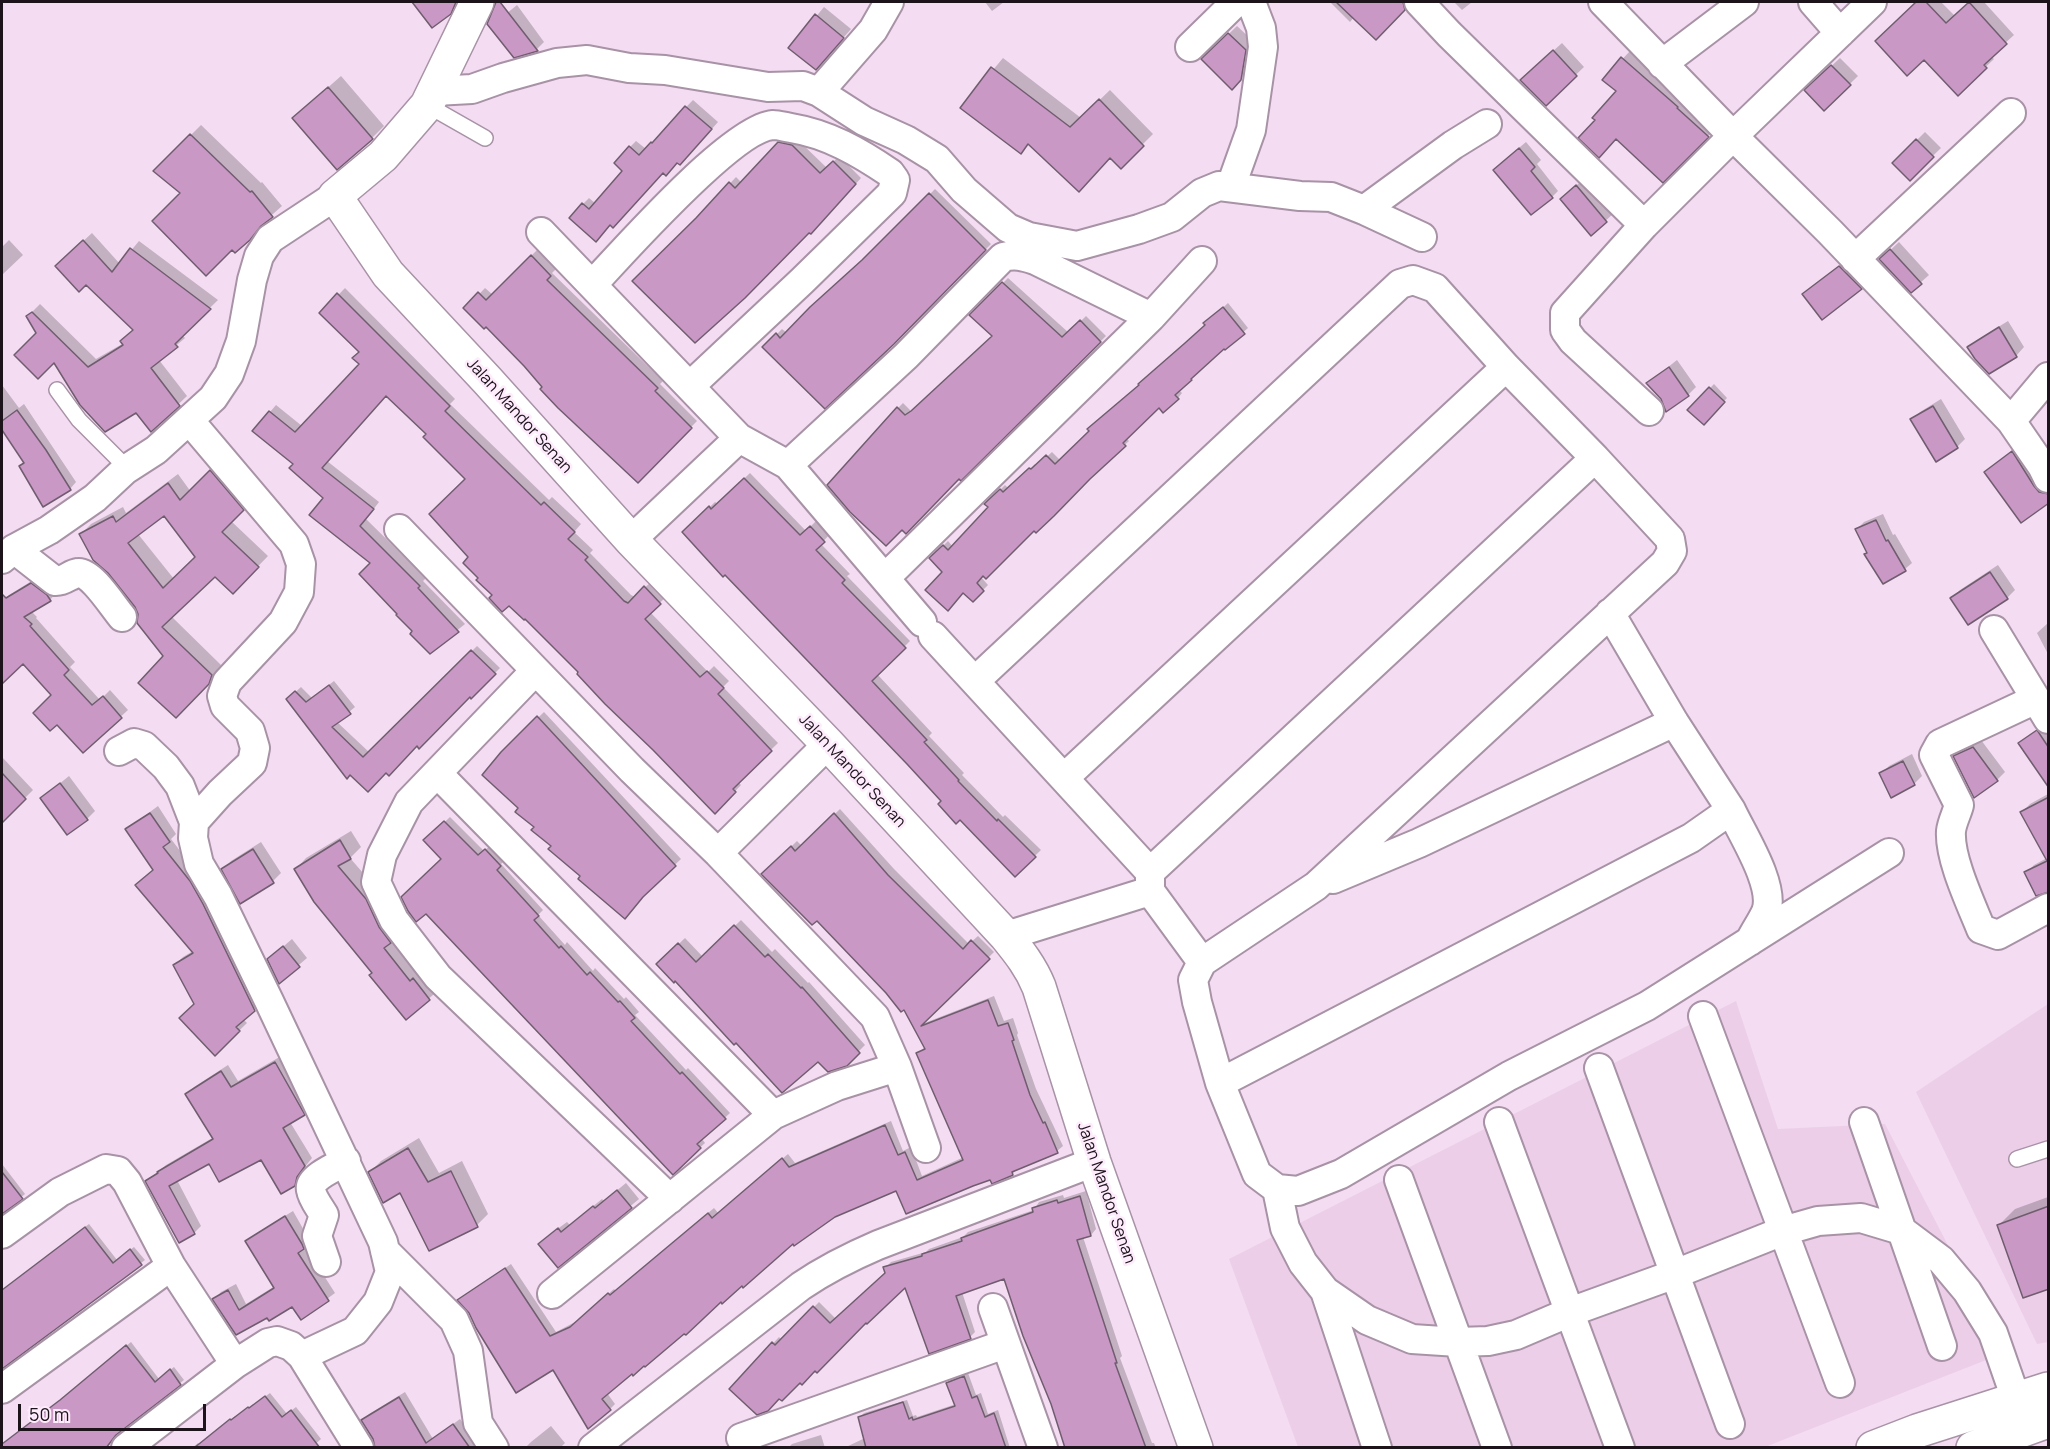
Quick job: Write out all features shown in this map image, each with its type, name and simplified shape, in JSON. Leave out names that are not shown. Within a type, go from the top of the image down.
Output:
[{"type":"street","points":[[8,554],[50,530],[95,498],[125,470],[156,450],[213,398],[229,374],[241,341],[252,280],[259,256],[270,239],[335,196],[383,156],[431,98],[477,2]]},
{"type":"street","points":[[819,92],[873,30],[889,2]]},
{"type":"street","points":[[1190,47],[1236,2]]},
{"type":"street","points":[[1231,186],[1251,130],[1263,47],[1258,19],[1251,2]]},
{"type":"street","points":[[1419,2],[1644,225]]},
{"type":"street","points":[[1603,2],[2011,421],[2049,478]]},
{"type":"street","points":[[1662,64],[1744,2]]},
{"type":"street","points":[[1813,2],[1840,33]]},
{"type":"street","points":[[1649,411],[1573,341],[1565,330],[1565,313],[1644,225],[1732,136],[1872,2]]},
{"type":"street","points":[[431,98],[472,89],[557,63],[587,60],[768,87],[803,86],[819,92],[864,121],[906,140],[937,159],[964,190],[1008,228],[1029,237],[1077,246],[1139,229],[1172,217],[1213,187],[1231,186],[1300,196],[1331,197],[1422,237]]},
{"type":"street","points":[[1855,259],[2011,113]]},
{"type":"street","points":[[1364,210],[1453,145],[1487,124]]},
{"type":"street","points":[[592,285],[680,192],[749,132],[772,125],[807,131],[842,143],[890,173],[895,180],[892,193],[690,386]]},
{"type":"street","name":"Jalan Mandor Senan","points":[[335,196],[388,274],[631,540],[828,744],[1006,936],[1032,971],[1094,1162],[1196,1448]]},
{"type":"street","points":[[541,232],[739,438],[788,465],[927,629],[1065,777],[1150,881],[1202,962]]},
{"type":"street","points":[[788,465],[906,356],[1003,257],[1023,256],[1035,260],[1151,317]]},
{"type":"street","points":[[885,578],[1151,317],[1202,261]]},
{"type":"street","points":[[975,681],[1400,284],[1413,280],[1435,288],[1506,367],[1670,539],[1672,551],[1665,562],[1316,885],[1202,962],[1193,980],[1197,1002],[1220,1083],[1257,1174],[1277,1189],[1298,1191],[1341,1174],[1509,1076],[1647,1006],[1889,854]]},
{"type":"street","points":[[1065,777],[1506,367]]},
{"type":"street","points":[[2011,421],[2049,377]]},
{"type":"street","points":[[189,420],[294,544],[301,564],[298,592],[283,622],[227,682],[222,696],[225,706],[250,731],[255,748],[252,764],[220,793],[194,822]]},
{"type":"street","points":[[631,540],[739,438]]},
{"type":"street","points":[[1006,936],[1150,881],[1594,458]]},
{"type":"street","points":[[399,529],[632,770],[718,853],[875,1017],[897,1067],[926,1148]]},
{"type":"street","points":[[8,554],[60,582],[77,573],[85,573],[122,618]]},
{"type":"street","points":[[1610,613],[1674,722],[1731,810],[1764,880],[1768,899],[1766,911],[1750,941]]},
{"type":"street","points":[[1994,630],[2042,709],[1940,744],[1934,755],[1959,805],[1952,825],[1951,839],[1960,878],[1981,929],[1998,935],[2049,908]]},
{"type":"street","points":[[535,671],[408,802],[382,855],[376,882],[394,920],[438,977],[670,1199]]},
{"type":"street","points":[[1316,885],[1419,843],[1674,722]]},
{"type":"street","points":[[119,751],[134,743],[144,746],[166,767],[180,786],[194,822],[193,838],[199,864],[219,897],[375,1221],[385,1251],[390,1272],[378,1302],[355,1331],[302,1356]]},
{"type":"street","points":[[718,853],[828,744]]},
{"type":"street","points":[[437,773],[773,1115]]},
{"type":"street","points":[[1220,1083],[1691,838],[1731,810]]},
{"type":"street","points":[[1703,1016],[1840,1383]]},
{"type":"street","points":[[552,1293],[773,1115],[837,1086],[897,1067]]},
{"type":"street","points":[[1599,1068],[1730,1424]]},
{"type":"street","points":[[1499,1122],[1620,1448]]},
{"type":"street","points":[[1864,1122],[1941,1346]]},
{"type":"street","points":[[326,1262],[317,1236],[324,1215],[310,1189],[316,1178],[346,1161]]},
{"type":"street","points":[[593,1448],[823,1271],[878,1245],[1094,1162]]},
{"type":"street","points":[[2,1234],[60,1192],[106,1169],[118,1171],[127,1182],[171,1266],[235,1364]]},
{"type":"street","points":[[1399,1179],[1497,1448]]},
{"type":"street","points":[[1277,1189],[1285,1228],[1303,1263],[1325,1291],[1367,1320],[1412,1339],[1458,1342],[1488,1341],[1516,1335],[1783,1230],[1818,1221],[1861,1218],[1901,1230],[1941,1260],[1967,1291],[1993,1333],[2016,1399]]},
{"type":"street","points":[[385,1251],[454,1320],[468,1351],[478,1423],[494,1448]]},
{"type":"street","points":[[2,1389],[171,1266]]},
{"type":"street","points":[[1325,1291],[1377,1448]]},
{"type":"street","points":[[993,1308],[1043,1448]]},
{"type":"street","points":[[126,1448],[235,1364],[268,1342],[277,1341],[291,1346],[302,1356],[359,1448]]},
{"type":"street","points":[[741,1438],[1005,1344]]},
{"type":"street","points":[[1873,1448],[2049,1389]]},
{"type":"street","points":[[1973,1448],[2049,1420]]},
{"type":"lane","points":[[431,98],[485,138]]},
{"type":"lane","points":[[57,390],[79,420],[119,460],[125,470]]},
{"type":"lane","points":[[2017,1159],[2049,1149]]},
{"type":"shaded area","points":[[1736,1001],[1778,1129],[1885,1124],[2004,1353],[1765,1447],[1298,1447],[1229,1259]]},
{"type":"shaded area","points":[[2048,1004],[2048,1342],[2037,1344],[1916,1092]]},
{"type":"building","points":[[412,2],[456,2],[451,14],[432,28]]},
{"type":"building","points":[[496,2],[500,2],[538,51],[514,58],[487,24]]},
{"type":"building","points":[[1336,2],[1403,2],[1405,10],[1376,40]]},
{"type":"building","points":[[1916,2],[1926,2],[1946,23],[1969,2],[2007,44],[1984,65],[1987,68],[1958,96],[1924,60],[1907,76],[1875,41]]},
{"type":"building","points":[[815,14],[844,38],[816,70],[788,48]]},
{"type":"building","points":[[1228,33],[1246,50],[1241,80],[1232,90],[1201,59]]},
{"type":"building","points":[[1553,50],[1577,76],[1546,106],[1520,80]]},
{"type":"building","points":[[1621,57],[1709,137],[1663,183],[1616,139],[1599,158],[1578,138],[1595,120],[1592,118],[1616,91],[1602,80]]},
{"type":"building","points":[[1831,65],[1851,85],[1824,111],[1804,90]]},
{"type":"building","points":[[991,67],[1070,127],[1099,99],[1144,146],[1121,169],[1110,158],[1079,192],[1028,144],[1021,154],[960,108]]},
{"type":"building","points":[[328,87],[373,139],[337,170],[292,118]]},
{"type":"building","points":[[685,106],[712,129],[680,165],[677,163],[666,176],[663,173],[613,228],[610,225],[596,242],[569,218],[582,203],[589,209],[622,171],[614,163],[629,146],[639,155]]},
{"type":"building","points":[[190,134],[250,192],[252,191],[273,217],[235,253],[232,250],[206,276],[152,221],[180,193],[153,171]]},
{"type":"building","points":[[1916,139],[1934,157],[1910,181],[1892,163]]},
{"type":"building","points":[[778,142],[792,145],[820,173],[833,161],[856,184],[811,234],[809,233],[745,298],[695,343],[632,281],[729,182],[735,188]]},
{"type":"building","points":[[1519,148],[1535,167],[1531,171],[1553,198],[1531,215],[1493,170]]},
{"type":"building","points":[[1576,185],[1607,222],[1591,236],[1560,199]]},
{"type":"building","points":[[929,193],[986,250],[894,344],[825,409],[762,347],[776,333],[780,338]]},
{"type":"building","points":[[83,240],[112,272],[130,248],[211,309],[175,344],[178,347],[151,368],[180,406],[151,432],[136,413],[105,432],[80,405],[54,363],[38,379],[14,355],[36,333],[26,316],[32,312],[88,367],[123,345],[120,341],[133,330],[86,285],[79,292],[55,266]]},
{"type":"building","points":[[1890,249],[1922,284],[1911,293],[1879,259]]},
{"type":"building","points":[[531,255],[551,276],[547,280],[658,388],[655,391],[692,428],[638,483],[558,408],[540,389],[542,387],[524,366],[486,327],[484,329],[463,308],[478,292],[486,300]]},
{"type":"building","points":[[1839,266],[1862,289],[1822,320],[1802,294]]},
{"type":"building","points":[[1002,282],[1062,337],[1080,320],[1101,342],[961,481],[959,479],[906,534],[902,530],[886,546],[850,512],[827,485],[897,407],[905,415],[911,411],[992,336],[969,315]]},
{"type":"building","points":[[337,293],[450,406],[445,411],[541,505],[544,502],[575,532],[568,539],[588,557],[585,560],[624,601],[628,603],[644,586],[661,604],[645,619],[700,677],[707,671],[724,688],[718,694],[772,751],[733,789],[736,792],[715,814],[605,704],[577,674],[578,672],[525,619],[509,606],[502,612],[489,598],[492,595],[463,563],[468,557],[429,514],[465,479],[423,437],[426,434],[386,396],[322,468],[374,509],[360,526],[420,586],[418,588],[459,632],[430,654],[410,634],[412,631],[397,614],[359,574],[370,563],[309,515],[323,498],[289,468],[293,464],[252,431],[269,411],[295,432],[359,364],[352,358],[359,352],[319,313]]},
{"type":"building","points":[[1223,307],[1245,334],[1224,349],[1191,379],[1175,395],[1179,399],[1163,413],[1159,408],[1123,443],[1126,446],[1036,533],[1034,531],[986,579],[983,576],[977,583],[984,591],[973,602],[963,593],[948,611],[925,590],[942,572],[929,558],[943,545],[948,550],[988,507],[984,504],[1000,489],[1003,492],[1046,455],[1055,464],[1089,431],[1087,429],[1139,385],[1205,325],[1203,323]]},
{"type":"building","points":[[1999,327],[2017,357],[1989,374],[1967,347]]},
{"type":"building","points":[[1669,367],[1689,396],[1666,412],[1661,399],[1646,383]]},
{"type":"building","points":[[1709,387],[1725,402],[1704,425],[1687,410]]},
{"type":"building","points":[[1933,406],[1958,448],[1936,462],[1910,419]]},
{"type":"building","points":[[17,410],[71,490],[43,507],[19,466],[24,463],[2,430],[2,421]]},
{"type":"building","points":[[2012,451],[2039,492],[2049,494],[2049,503],[2021,523],[1984,472]]},
{"type":"building","points":[[210,470],[244,510],[222,532],[259,567],[233,594],[215,577],[162,627],[212,675],[209,684],[176,718],[138,683],[163,656],[137,623],[138,614],[135,607],[108,573],[93,560],[79,534],[113,516],[116,522],[168,483],[180,500]],"holes":[[[164,516],[195,557],[163,588],[128,543]]]},
{"type":"building","points":[[744,478],[800,535],[810,526],[825,542],[816,550],[845,580],[842,583],[906,648],[872,681],[927,740],[924,742],[958,781],[1036,857],[1015,877],[960,820],[956,824],[938,804],[941,801],[907,764],[725,575],[723,577],[682,532],[709,506],[711,509]]},
{"type":"building","points":[[1876,520],[1886,541],[1888,540],[1906,571],[1883,584],[1864,554],[1867,553],[1855,529]]},
{"type":"building","points":[[1990,572],[2008,599],[1968,625],[1950,598]]},
{"type":"building","points":[[31,583],[51,601],[24,617],[32,624],[30,626],[69,670],[64,675],[92,705],[103,696],[122,718],[83,753],[57,725],[50,731],[33,713],[51,695],[23,664],[2,684],[2,594],[6,598]]},
{"type":"building","points":[[471,650],[496,674],[419,749],[417,746],[389,776],[386,773],[368,792],[350,775],[347,779],[286,699],[295,691],[306,702],[329,685],[351,714],[332,727],[363,757]]},
{"type":"building","points":[[537,716],[676,866],[643,897],[625,919],[578,879],[580,876],[548,849],[551,846],[531,830],[534,827],[515,812],[518,808],[482,775]]},
{"type":"building","points":[[2037,730],[2049,748],[2049,788],[2018,743]]},
{"type":"building","points":[[1973,747],[1998,781],[1974,798],[1953,756]]},
{"type":"building","points":[[1903,761],[1915,785],[1891,798],[1879,773]]},
{"type":"building","points":[[2,773],[26,799],[2,823]]},
{"type":"building","points":[[60,783],[88,820],[67,835],[40,798]]},
{"type":"building","points":[[2049,797],[2049,892],[2036,896],[2024,872],[2047,861],[2020,812]]},
{"type":"building","points":[[150,813],[170,842],[163,847],[190,881],[203,904],[255,1011],[236,1027],[240,1031],[215,1056],[179,1018],[194,1004],[173,965],[193,953],[135,885],[153,870],[125,829]]},
{"type":"building","points":[[834,813],[888,875],[963,949],[971,940],[990,959],[921,1026],[988,1000],[998,1026],[1008,1023],[1030,1095],[1058,1153],[1012,1172],[1013,1175],[992,1184],[990,1180],[906,1214],[896,1191],[835,1217],[794,1246],[793,1244],[743,1288],[742,1286],[722,1304],[721,1302],[686,1335],[684,1334],[602,1399],[611,1410],[588,1429],[553,1370],[516,1393],[469,1313],[457,1300],[505,1268],[550,1336],[570,1327],[608,1293],[610,1295],[708,1213],[712,1218],[782,1158],[789,1167],[885,1125],[898,1155],[905,1152],[917,1180],[963,1160],[916,1053],[925,1049],[904,1010],[901,1012],[886,993],[817,921],[812,925],[761,874],[791,846],[795,851]]},
{"type":"building","points":[[444,821],[478,855],[485,849],[501,866],[497,870],[539,916],[534,920],[587,975],[590,972],[618,1002],[620,1001],[635,1018],[631,1021],[726,1119],[697,1144],[701,1148],[673,1175],[426,914],[416,922],[408,911],[401,897],[441,859],[423,840]]},
{"type":"building","points":[[340,840],[351,859],[338,866],[366,899],[379,927],[391,943],[384,948],[410,981],[413,978],[430,1000],[406,1020],[369,975],[372,973],[314,902],[294,869]]},
{"type":"building","points":[[253,849],[274,883],[240,904],[221,869]]},
{"type":"building","points":[[734,925],[765,957],[768,954],[802,987],[860,1053],[847,1066],[828,1072],[818,1062],[782,1093],[736,1043],[734,1045],[675,981],[674,983],[656,964],[678,943],[696,962]]},
{"type":"building","points":[[283,946],[300,967],[279,984],[267,959]]},
{"type":"building","points":[[275,1062],[305,1115],[283,1128],[305,1166],[297,1177],[295,1186],[281,1194],[261,1160],[219,1182],[209,1164],[169,1186],[195,1234],[179,1243],[145,1181],[213,1139],[185,1094],[221,1071],[231,1087]]},
{"type":"building","points":[[408,1148],[428,1182],[451,1171],[478,1227],[429,1251],[400,1193],[383,1203],[368,1172]]},
{"type":"building","points":[[2,1172],[23,1199],[2,1214]]},
{"type":"building","points":[[617,1190],[632,1208],[558,1268],[538,1244],[558,1228],[561,1232]]},
{"type":"building","points":[[1080,1196],[1091,1236],[1077,1240],[1117,1363],[1115,1363],[1146,1448],[1065,1448],[1004,1279],[956,1296],[971,1339],[929,1354],[905,1288],[866,1323],[817,1373],[815,1371],[802,1385],[800,1383],[782,1401],[779,1399],[768,1411],[757,1415],[729,1389],[772,1342],[775,1345],[813,1306],[830,1323],[885,1273],[883,1267],[962,1241],[961,1238],[1033,1212],[1032,1208]]},
{"type":"building","points":[[2049,1206],[2049,1289],[2023,1298],[1997,1225]]},
{"type":"building","points":[[285,1216],[304,1249],[298,1253],[329,1301],[301,1320],[292,1307],[269,1321],[267,1318],[236,1335],[212,1299],[228,1290],[239,1310],[274,1288],[245,1241]]},
{"type":"building","points":[[85,1227],[113,1263],[130,1249],[142,1265],[2,1369],[2,1290]]},
{"type":"building","points":[[126,1345],[155,1382],[170,1369],[181,1385],[116,1435],[106,1448],[2,1448],[2,1444],[60,1400]]},
{"type":"building","points":[[964,1376],[972,1398],[977,1396],[985,1417],[994,1413],[1006,1448],[866,1448],[858,1417],[903,1402],[909,1419],[912,1417],[913,1420],[955,1406],[946,1383]]},
{"type":"building","points":[[265,1396],[282,1417],[291,1410],[320,1448],[194,1448],[230,1419]]},
{"type":"building","points":[[399,1397],[426,1443],[453,1424],[470,1448],[375,1448],[373,1439],[361,1420]]}]
